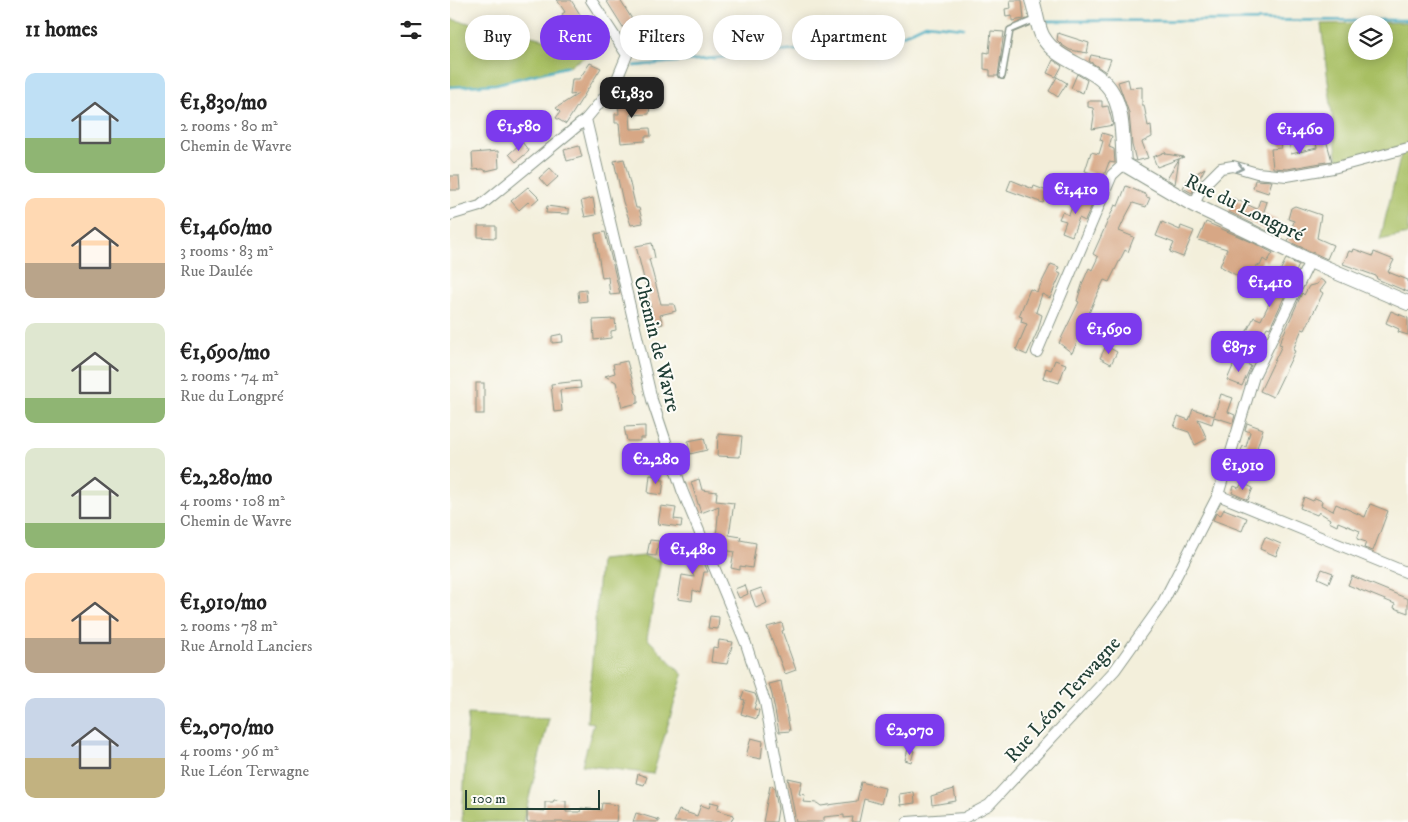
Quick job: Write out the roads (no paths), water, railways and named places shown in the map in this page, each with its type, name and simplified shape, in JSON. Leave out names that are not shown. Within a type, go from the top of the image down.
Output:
[{"type":"street","points":[[450,215],[480,206],[586,119],[615,84],[627,54],[591,0]]},
{"type":"street","points":[[1032,0],[1043,38],[1058,52],[1110,88],[1119,109],[1124,164],[1112,176],[1037,352]]},
{"type":"street","name":"Chemin de Wavre","points":[[586,119],[652,400],[682,490],[746,644],[765,702],[788,822]]},
{"type":"street","points":[[1194,205],[1202,187],[1221,168],[1233,166],[1258,173],[1287,176],[1333,168],[1408,148]]},
{"type":"street","name":"Rue du Longpré","points":[[1124,164],[1194,205],[1310,261],[1408,303]]},
{"type":"street","name":"Rue Léon Terwagne","points":[[907,822],[964,818],[988,805],[1120,663],[1162,604],[1218,495],[1254,376],[1310,261]]},
{"type":"street","points":[[1218,495],[1408,573]]},
{"type":"lane","points":[[1002,76],[1010,30],[1038,18]]},
{"type":"waterway","points":[[1047,21],[1408,20]]},
{"type":"waterway","points":[[634,66],[890,41],[926,24],[963,28]]},
{"type":"waterway","points":[[450,87],[496,84],[569,66]]}]
